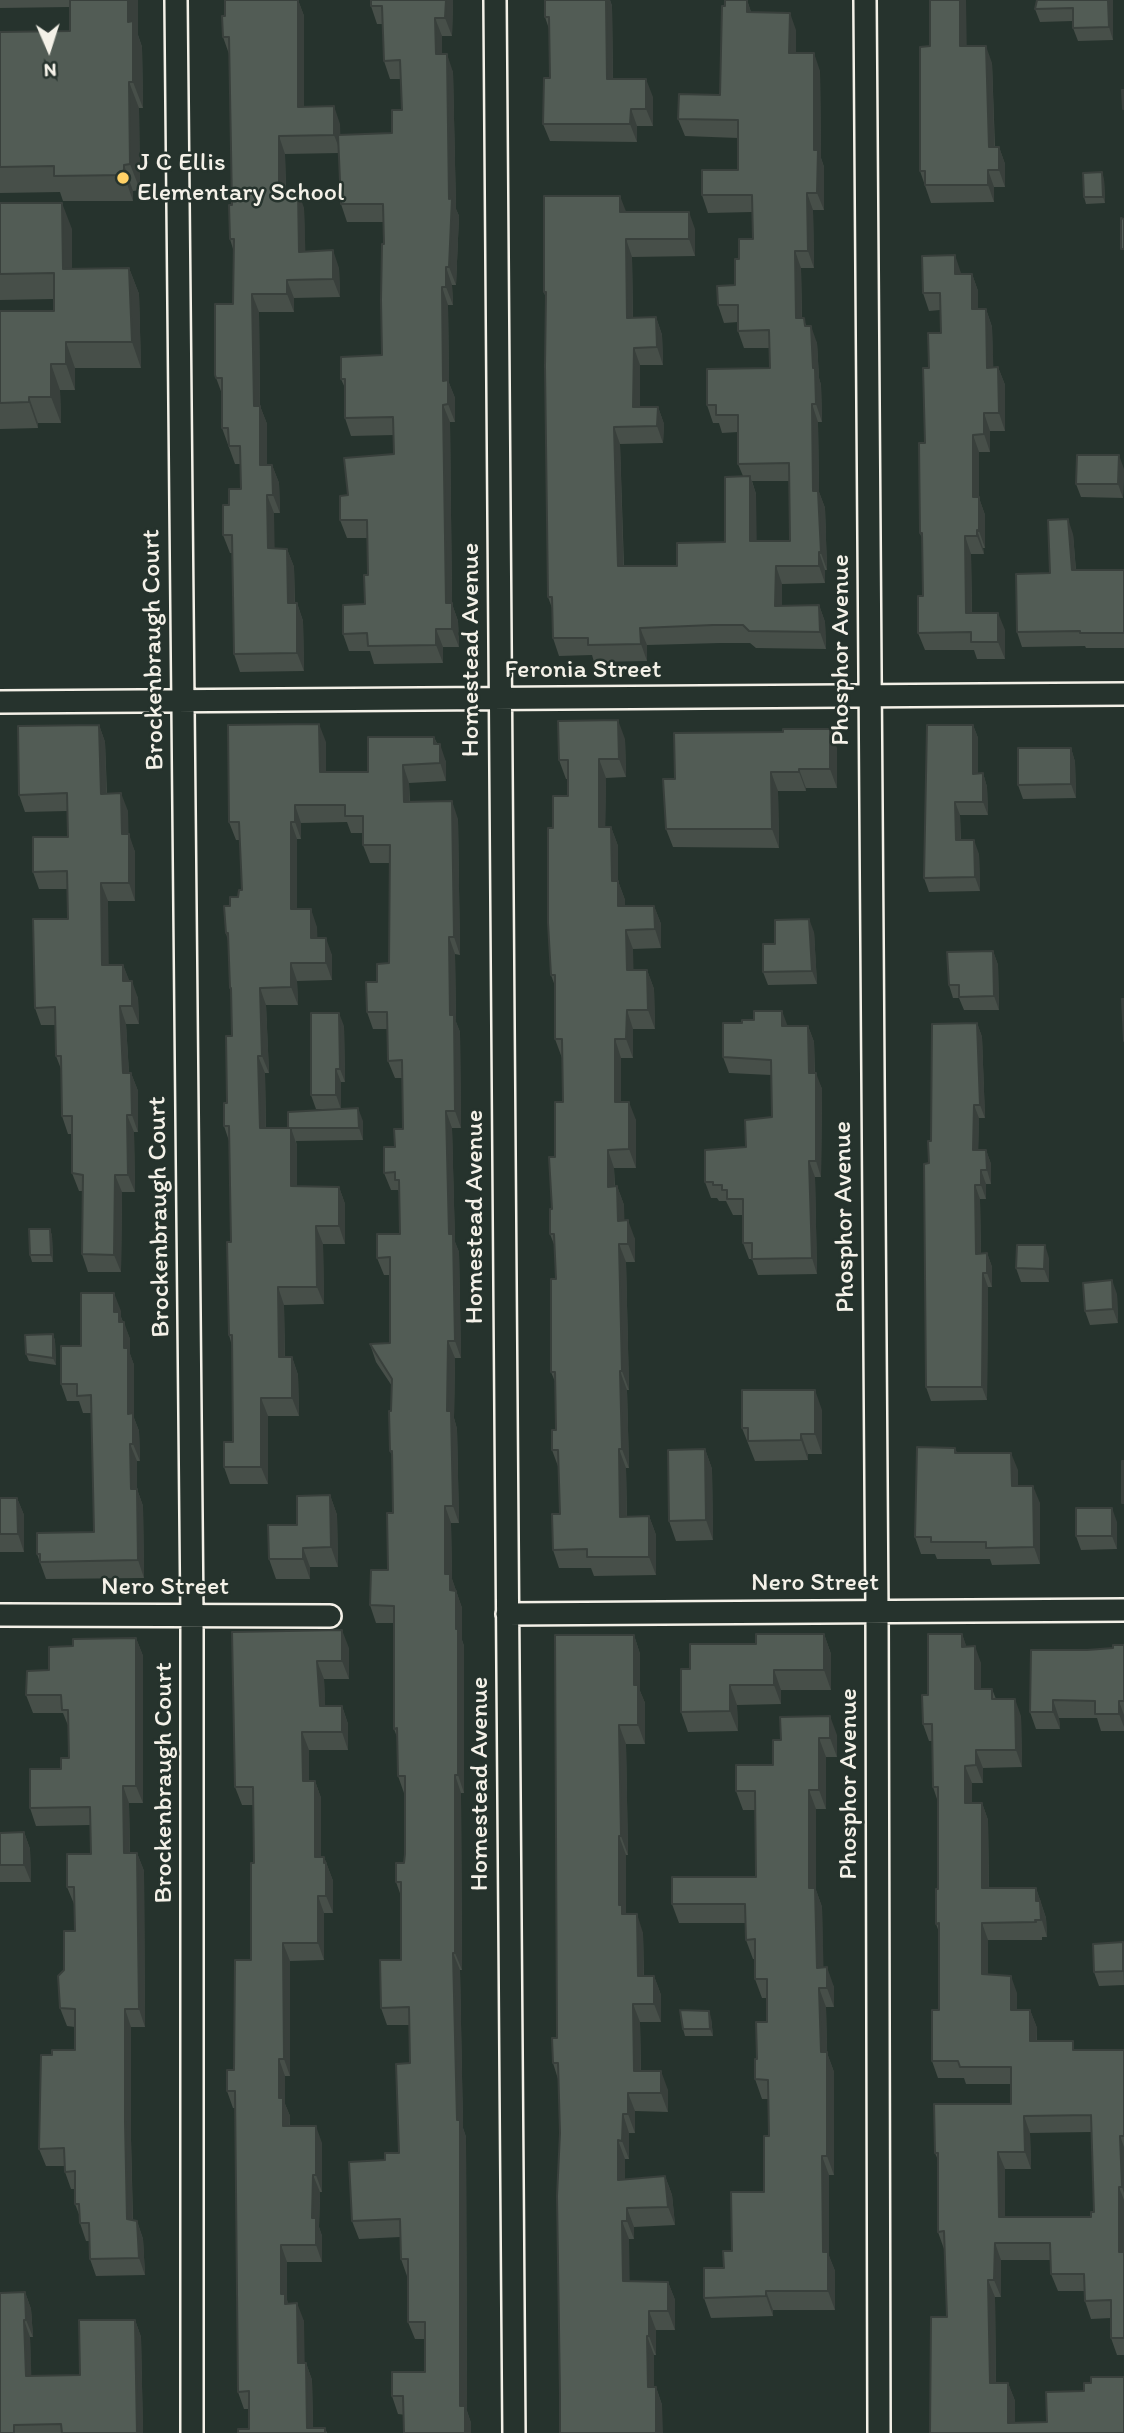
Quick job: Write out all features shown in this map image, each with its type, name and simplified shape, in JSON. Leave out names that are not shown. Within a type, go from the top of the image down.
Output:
[{"type":"street","name":"Brockenbraugh Court","points":[[176,0],[192,1615],[192,2433]]},
{"type":"street","name":"Homestead Avenue","points":[[495,0],[514,2433]]},
{"type":"street","name":"Phosphor Avenue","points":[[865,0],[877,1610],[879,2433]]},
{"type":"street","name":"Feronia Street","points":[[0,702],[1124,694]]},
{"type":"street","name":"Nero Street","points":[[507,1614],[1124,1610]]},
{"type":"street","name":"Nero Street","points":[[0,1615],[330,1616]]},
{"type":"building","points":[[70,0],[128,0],[128,22],[133,21],[133,82],[129,82],[130,164],[124,165],[124,175],[54,176],[54,166],[0,167],[0,32],[70,31]]},
{"type":"building","points":[[225,0],[298,0],[298,107],[334,106],[334,135],[279,136],[279,191],[298,190],[299,252],[333,250],[333,279],[287,280],[287,294],[252,294],[254,406],[260,406],[260,465],[272,465],[273,495],[267,495],[268,548],[287,549],[288,603],[297,603],[297,653],[234,654],[232,535],[223,535],[223,505],[229,505],[229,489],[241,489],[240,446],[229,446],[228,428],[222,428],[222,378],[216,378],[215,375],[215,304],[233,304],[234,239],[230,239],[229,205],[232,205],[229,37],[223,37],[222,16],[225,16]]},
{"type":"building","points":[[371,0],[446,0],[445,18],[435,18],[436,54],[447,54],[449,199],[452,198],[449,267],[446,267],[446,287],[442,287],[443,381],[448,380],[448,404],[443,405],[446,603],[452,603],[452,629],[436,629],[436,645],[368,646],[367,633],[343,634],[343,605],[365,604],[364,575],[368,575],[367,520],[340,520],[340,496],[348,495],[344,458],[394,454],[393,417],[345,418],[345,379],[341,379],[341,357],[382,355],[384,244],[383,204],[341,204],[338,135],[392,133],[392,110],[402,110],[400,60],[384,61],[382,6],[371,6]]},
{"type":"building","points":[[545,0],[606,0],[607,79],[646,79],[646,109],[631,109],[630,124],[543,124],[544,78],[550,78],[549,17],[545,17]]},
{"type":"building","points":[[725,0],[747,0],[747,12],[790,13],[789,53],[814,53],[817,193],[807,193],[808,251],[795,251],[796,318],[804,318],[805,326],[811,326],[815,368],[816,404],[812,404],[813,491],[818,491],[821,553],[819,552],[819,566],[776,566],[775,606],[819,605],[820,632],[749,631],[743,625],[713,625],[640,628],[641,644],[588,645],[588,638],[553,638],[552,597],[548,597],[544,196],[620,196],[620,212],[689,212],[689,239],[626,239],[627,318],[656,317],[657,347],[634,348],[633,407],[658,407],[657,426],[614,427],[618,566],[677,566],[677,543],[725,542],[725,477],[750,476],[750,541],[790,541],[789,463],[738,464],[738,415],[716,415],[716,405],[707,405],[707,369],[770,368],[769,330],[738,331],[738,305],[718,305],[717,286],[735,285],[735,259],[739,259],[739,239],[753,239],[752,195],[702,195],[702,170],[738,170],[738,120],[678,119],[679,94],[720,95],[722,6],[725,6]]},
{"type":"building","points":[[930,0],[960,0],[960,46],[986,46],[989,147],[999,147],[999,170],[988,170],[988,185],[925,185],[925,171],[920,171],[920,47],[930,46]]},
{"type":"building","points":[[1037,0],[1108,0],[1109,27],[1073,28],[1073,8],[1035,9]]},
{"type":"building","points":[[1102,172],[1103,197],[1084,197],[1083,173]]},
{"type":"building","points":[[0,203],[62,203],[63,269],[129,268],[132,342],[66,342],[66,364],[51,364],[51,397],[29,397],[29,402],[0,403],[0,311],[54,311],[54,273],[0,274]]},
{"type":"building","points":[[1121,218],[1124,219],[1124,249],[1121,249]]},
{"type":"building","points":[[955,255],[955,274],[972,274],[972,309],[986,309],[987,368],[998,367],[999,413],[984,413],[984,434],[973,435],[973,497],[979,497],[979,531],[977,530],[977,536],[965,536],[966,613],[998,613],[998,642],[971,642],[971,632],[918,633],[918,596],[923,596],[919,443],[925,443],[923,368],[929,368],[928,333],[941,333],[940,293],[923,293],[922,256]]},
{"type":"building","points":[[1077,455],[1119,455],[1118,484],[1076,484]]},
{"type":"building","points":[[1068,519],[1072,570],[1124,570],[1124,633],[1017,632],[1016,574],[1050,573],[1048,520]]},
{"type":"building","points":[[618,720],[619,759],[599,759],[599,827],[611,827],[612,881],[618,881],[618,906],[654,906],[655,929],[626,930],[627,970],[647,970],[648,1010],[627,1010],[626,1039],[615,1039],[615,1102],[629,1102],[629,1149],[608,1150],[608,1187],[617,1186],[618,1221],[628,1220],[628,1244],[619,1244],[622,1371],[620,1517],[649,1516],[649,1557],[587,1557],[587,1549],[553,1550],[552,1514],[560,1514],[558,1450],[552,1450],[552,1430],[556,1430],[555,1372],[551,1372],[551,1279],[556,1279],[554,1234],[550,1234],[552,1209],[549,1157],[555,1157],[555,1102],[563,1102],[562,1039],[555,1039],[555,975],[551,975],[548,923],[548,828],[553,828],[553,796],[568,796],[568,760],[559,760],[558,721]]},
{"type":"building","points":[[319,724],[320,772],[368,772],[368,737],[434,737],[434,744],[440,744],[440,763],[403,765],[404,802],[452,801],[454,937],[449,937],[450,1015],[454,1015],[455,1111],[446,1111],[449,1234],[453,1234],[455,1341],[448,1341],[447,1411],[451,1411],[453,1506],[445,1506],[445,1574],[450,1574],[450,1590],[456,1591],[458,1629],[458,1775],[455,1775],[453,1953],[457,2120],[460,2120],[460,2406],[465,2406],[465,2433],[404,2433],[403,2396],[392,2396],[392,2372],[425,2372],[425,2322],[408,2322],[408,2259],[401,2259],[400,2219],[352,2221],[349,2162],[385,2160],[385,2153],[399,2153],[396,2064],[410,2063],[409,2007],[381,2008],[380,1960],[401,1960],[401,1882],[396,1882],[396,1863],[404,1863],[405,1854],[405,1776],[398,1776],[397,1728],[394,1729],[394,1606],[370,1605],[371,1570],[388,1570],[387,1513],[393,1513],[389,1411],[392,1379],[370,1344],[390,1343],[390,1257],[377,1258],[377,1234],[400,1234],[399,1180],[395,1180],[395,1172],[384,1173],[384,1147],[395,1147],[394,1129],[403,1129],[402,1060],[388,1061],[387,1012],[367,1012],[366,982],[377,982],[377,964],[389,963],[390,845],[363,845],[363,816],[345,816],[345,805],[295,805],[295,822],[291,822],[291,909],[311,909],[311,938],[326,938],[326,963],[291,963],[291,987],[260,988],[262,1056],[258,1056],[260,1128],[291,1128],[291,1186],[339,1187],[339,1226],[316,1226],[317,1287],[278,1287],[279,1357],[292,1357],[292,1398],[261,1398],[261,1467],[224,1467],[224,1442],[233,1442],[232,1335],[229,1335],[227,1242],[231,1242],[229,1126],[224,1126],[224,1103],[227,1103],[226,1036],[232,1036],[228,933],[224,906],[230,906],[230,897],[238,897],[239,890],[242,890],[239,822],[229,822],[228,725]]},
{"type":"building","points":[[99,725],[101,794],[121,793],[122,834],[129,834],[129,883],[101,883],[102,965],[123,965],[123,981],[132,981],[132,1006],[120,1006],[123,1073],[131,1073],[132,1115],[127,1115],[128,1175],[115,1175],[114,1255],[82,1254],[83,1175],[72,1173],[72,1116],[62,1116],[61,1056],[56,1056],[55,1007],[35,1008],[33,919],[68,919],[67,871],[33,872],[33,837],[68,837],[67,793],[19,795],[18,726]]},
{"type":"building","points":[[927,725],[973,725],[973,774],[983,773],[983,802],[955,802],[956,840],[974,840],[975,877],[924,878]]},
{"type":"building","points":[[783,729],[830,729],[830,769],[771,772],[772,829],[666,829],[663,779],[675,779],[674,733],[783,732]]},
{"type":"building","points":[[1018,748],[1071,748],[1071,784],[1018,785]]},
{"type":"building","points":[[809,919],[812,971],[763,972],[763,944],[775,944],[775,920]]},
{"type":"building","points":[[993,951],[994,996],[959,997],[959,985],[949,985],[947,952]]},
{"type":"building","points":[[1122,999],[1124,999],[1124,1041]]},
{"type":"building","points":[[754,1011],[782,1011],[782,1026],[808,1026],[809,1073],[816,1073],[816,1161],[809,1161],[812,1258],[752,1259],[752,1243],[743,1243],[743,1199],[727,1199],[727,1190],[722,1190],[722,1185],[705,1182],[705,1150],[746,1147],[745,1120],[772,1117],[771,1060],[723,1057],[723,1023],[754,1020]]},
{"type":"building","points":[[311,1013],[339,1013],[340,1069],[336,1069],[336,1095],[311,1095]]},
{"type":"building","points":[[977,1023],[980,1105],[974,1105],[973,1150],[986,1150],[987,1170],[981,1170],[981,1185],[975,1185],[976,1254],[987,1253],[987,1273],[983,1273],[982,1387],[926,1387],[924,1164],[929,1163],[928,1141],[931,1141],[932,1024]]},
{"type":"building","points":[[358,1108],[359,1128],[288,1128],[288,1112]]},
{"type":"building","points":[[29,1229],[50,1229],[51,1255],[30,1255]]},
{"type":"building","points":[[1017,1245],[1045,1245],[1044,1269],[1016,1268]]},
{"type":"building","points":[[1112,1280],[1113,1309],[1085,1311],[1083,1283]]},
{"type":"building","points":[[81,1293],[114,1293],[114,1312],[119,1312],[119,1322],[124,1322],[124,1348],[128,1348],[128,1414],[133,1413],[133,1444],[130,1444],[131,1489],[137,1489],[138,1560],[40,1562],[40,1554],[37,1554],[37,1533],[94,1532],[91,1395],[77,1396],[77,1384],[61,1384],[61,1346],[81,1346]]},
{"type":"building","points":[[53,1334],[53,1358],[26,1354],[25,1335]]},
{"type":"building","points":[[742,1390],[815,1390],[815,1434],[801,1434],[801,1440],[748,1441],[748,1428],[742,1428]]},
{"type":"building","points":[[917,1447],[955,1448],[955,1453],[1011,1453],[1012,1486],[1033,1486],[1034,1547],[986,1548],[986,1542],[931,1542],[931,1537],[915,1537]]},
{"type":"building","points":[[705,1449],[706,1520],[669,1521],[668,1450]]},
{"type":"building","points":[[1124,1461],[1124,1503],[1122,1503]]},
{"type":"building","points":[[330,1495],[331,1547],[303,1548],[303,1559],[269,1559],[268,1525],[297,1525],[297,1496]]},
{"type":"building","points":[[0,1498],[17,1498],[18,1534],[0,1534]]},
{"type":"building","points":[[1076,1508],[1112,1508],[1112,1536],[1076,1536]]},
{"type":"building","points":[[342,1630],[342,1661],[317,1661],[320,1706],[342,1706],[342,1732],[302,1732],[303,1781],[315,1781],[315,1857],[324,1857],[326,1863],[326,1896],[318,1896],[318,1943],[283,1943],[284,2059],[279,2059],[279,2098],[283,2098],[283,2126],[316,2126],[316,2175],[313,2175],[312,2218],[316,2218],[316,2245],[281,2245],[281,2294],[285,2294],[285,2304],[297,2303],[298,2363],[306,2363],[307,2428],[325,2428],[325,2433],[238,2433],[238,2429],[249,2429],[249,2391],[238,2392],[235,2091],[227,2091],[227,2070],[234,2070],[235,1960],[251,1960],[251,1863],[254,1863],[253,1787],[235,1787],[232,1632]]},
{"type":"building","points":[[756,1634],[824,1634],[824,1670],[774,1670],[774,1685],[730,1685],[730,1711],[681,1712],[681,1669],[690,1669],[690,1644],[756,1644]]},
{"type":"building","points":[[928,1634],[962,1634],[962,1647],[975,1646],[975,1689],[992,1689],[992,1699],[1015,1699],[1016,1750],[976,1750],[976,1765],[965,1766],[965,1803],[982,1803],[982,1888],[1036,1888],[1041,1920],[982,1923],[982,1974],[1011,1976],[1011,2010],[1030,2010],[1030,2041],[1073,2041],[1073,2050],[1124,2050],[1124,2136],[1120,2136],[1122,2187],[1119,2187],[1119,2252],[1124,2252],[1124,2338],[1111,2338],[1111,2300],[1085,2301],[1084,2274],[1051,2274],[1050,2243],[995,2243],[994,2280],[988,2280],[990,2383],[1008,2383],[1008,2423],[1047,2422],[1046,2392],[1084,2391],[1084,2383],[1091,2383],[1091,2377],[1124,2377],[1124,2433],[930,2433],[931,2317],[947,2317],[944,2231],[938,2232],[938,2153],[935,2153],[934,2104],[1011,2104],[1011,2067],[960,2067],[958,2061],[932,2061],[932,2010],[939,2010],[939,1923],[936,1924],[938,1787],[933,1787],[932,1724],[923,1724],[922,1695],[928,1695]],"holes":[[[1091,2115],[1094,2212],[1091,2212],[1091,2217],[999,2217],[998,2152],[1025,2152],[1024,2116]]]},
{"type":"building","points":[[555,1635],[634,1635],[634,1685],[638,1685],[638,1725],[619,1725],[619,1905],[622,1905],[622,1914],[637,1914],[638,1976],[654,1976],[654,2004],[633,2004],[634,2071],[661,2071],[661,2093],[628,2093],[628,2114],[623,2114],[622,2141],[618,2140],[618,2180],[665,2176],[668,2207],[627,2208],[627,2221],[622,2221],[623,2281],[668,2282],[668,2311],[649,2311],[647,2336],[648,2387],[656,2387],[656,2433],[560,2433],[557,2196],[560,2133],[558,2063],[553,2063],[552,2038],[557,2038]]},
{"type":"building","points":[[136,1638],[136,1786],[123,1786],[124,1853],[137,1853],[139,2009],[125,2009],[125,2121],[127,2219],[137,2221],[139,2258],[90,2259],[89,2223],[80,2223],[79,2204],[75,2204],[75,2171],[65,2172],[64,2148],[39,2149],[41,2055],[52,2055],[52,2050],[75,2050],[75,2009],[60,2008],[58,1976],[64,1970],[64,1931],[75,1931],[74,1887],[67,1887],[67,1854],[91,1854],[90,1807],[30,1808],[30,1769],[61,1769],[61,1758],[69,1758],[68,1710],[62,1710],[61,1695],[26,1695],[27,1671],[49,1670],[49,1647],[73,1646],[73,1639]]},
{"type":"building","points":[[1113,1645],[1124,1645],[1124,1701],[1119,1701],[1119,1714],[1095,1714],[1095,1701],[1053,1700],[1053,1712],[1030,1712],[1031,1650],[1087,1650],[1113,1648]]},
{"type":"building","points":[[830,1716],[830,1738],[819,1738],[819,1790],[809,1790],[809,1888],[815,1888],[817,1968],[827,1967],[827,1988],[819,1988],[821,2052],[827,2052],[827,2156],[822,2156],[823,2252],[828,2252],[828,2291],[766,2291],[766,2296],[704,2298],[704,2268],[724,2268],[723,2251],[732,2251],[731,2192],[764,2192],[764,2136],[769,2136],[768,2080],[755,2079],[755,2059],[756,2022],[767,2022],[767,1979],[755,1979],[755,1939],[746,1940],[745,1904],[672,1904],[672,1877],[756,1877],[755,1791],[736,1791],[736,1765],[773,1765],[773,1740],[781,1740],[780,1717]]},
{"type":"building","points":[[24,1832],[24,1865],[0,1865],[0,1833]]},
{"type":"building","points":[[1123,1942],[1123,1971],[1094,1972],[1093,1944]]},
{"type":"building","points":[[680,2010],[709,2011],[710,2029],[683,2029]]},
{"type":"building","points":[[25,2292],[26,2376],[80,2375],[79,2320],[135,2320],[137,2433],[62,2433],[61,2424],[14,2425],[14,2433],[0,2433],[0,2293]]},
{"type":"place","name":"J C Ellis Elementary School","points":[[123,178]]}]
